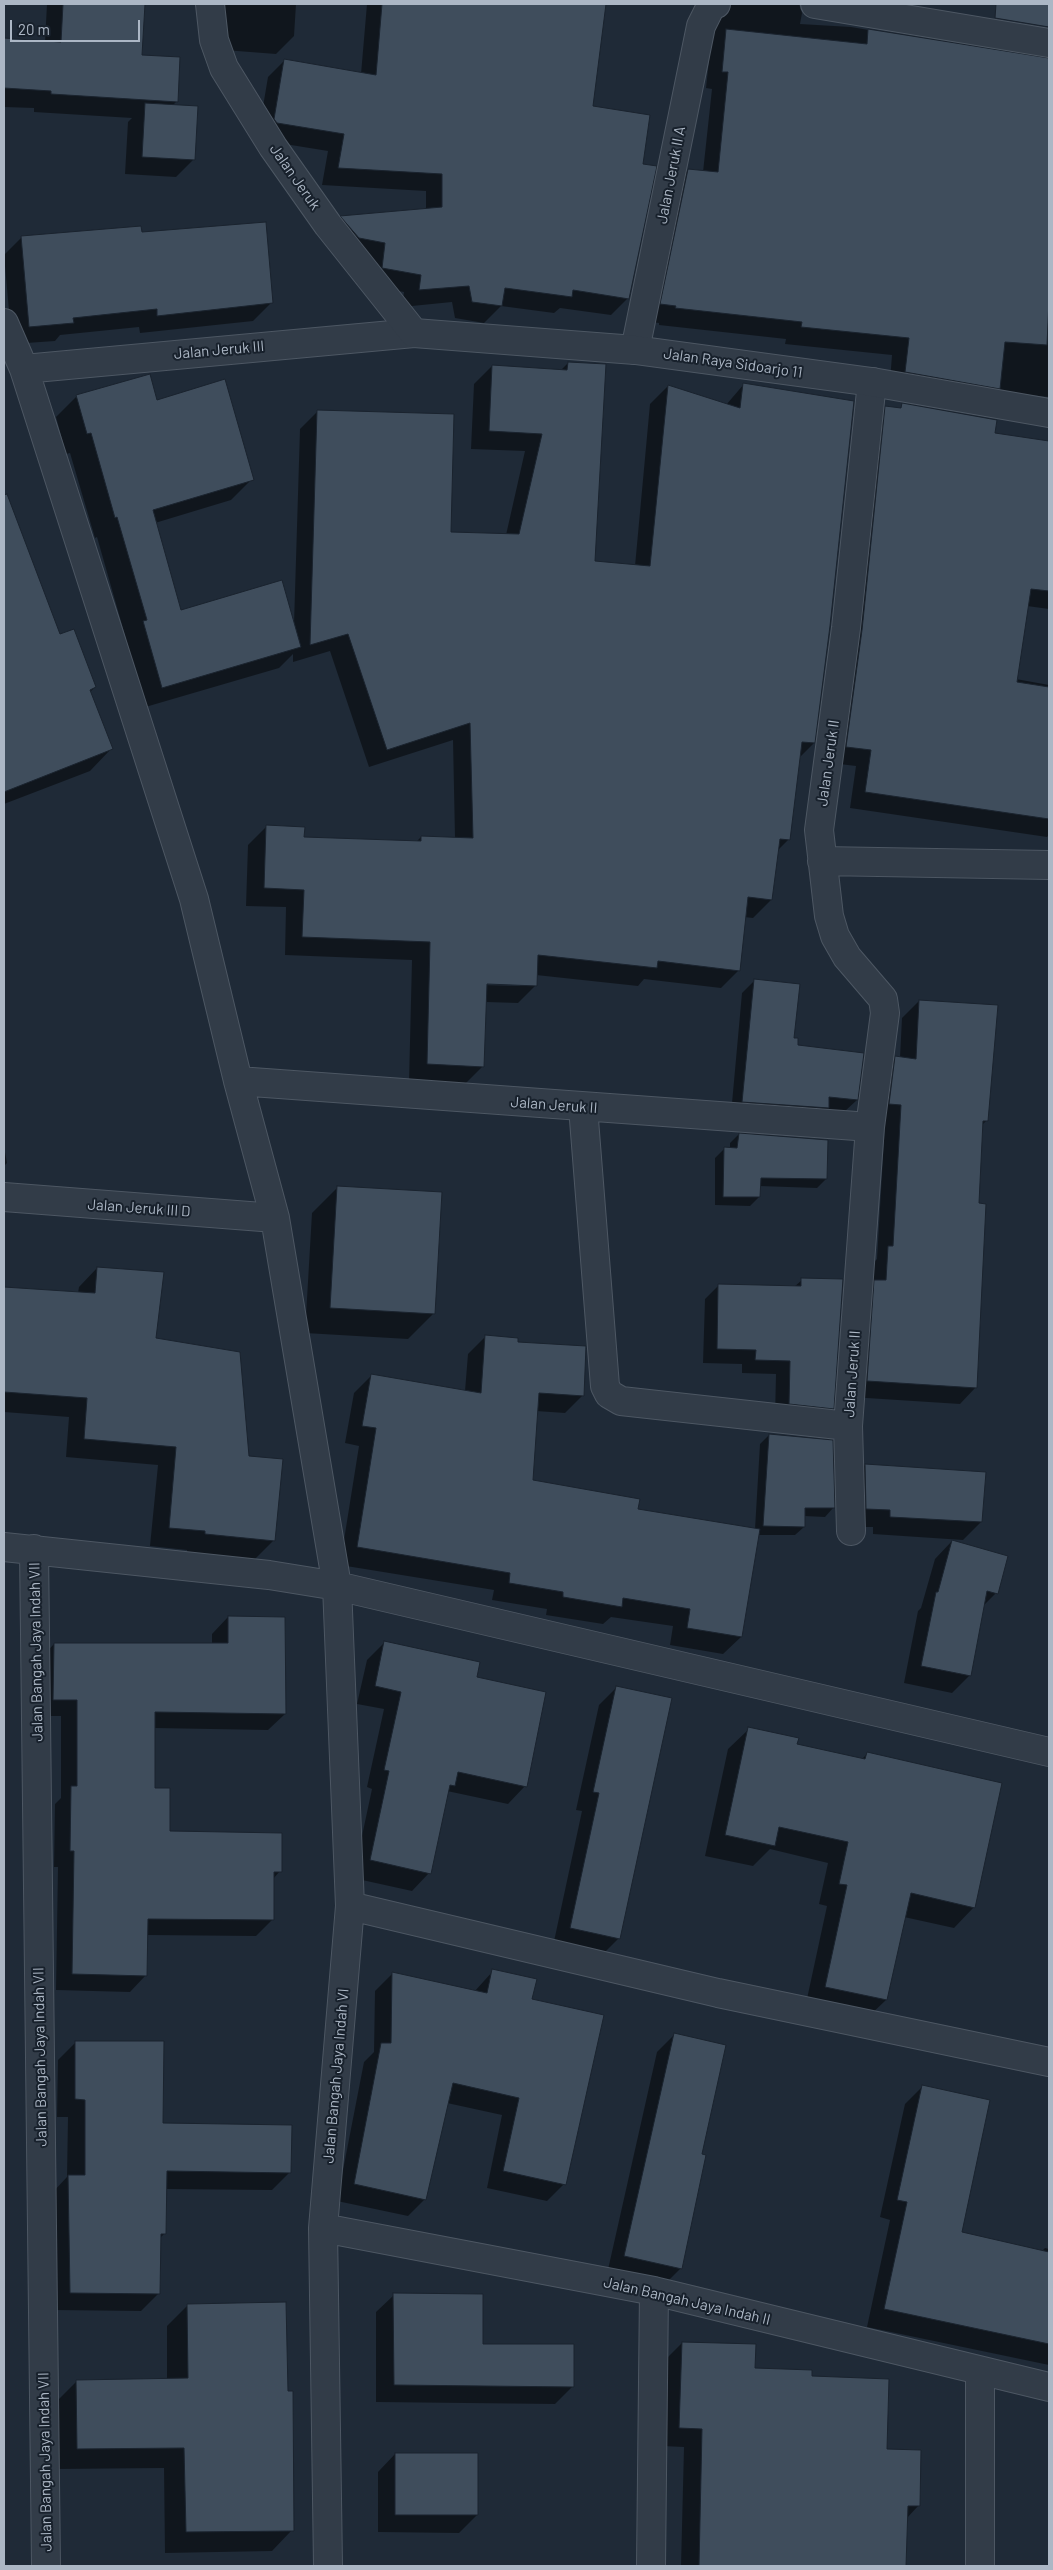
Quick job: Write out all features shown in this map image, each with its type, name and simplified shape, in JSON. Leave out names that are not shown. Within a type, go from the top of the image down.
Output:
[{"type":"street","name":"Jalan Jeruk","points":[[210,4],[214,40],[224,68],[273,147],[328,225],[414,333]]},
{"type":"street","name":"Jalan Jeruk II A","points":[[636,350],[701,26],[711,6],[716,4]]},
{"type":"street","points":[[815,4],[1049,43]]},
{"type":"street","name":"Jalan Bangah Jaya Indah VI","points":[[4,323],[24,369],[194,899],[238,1081],[275,1218],[337,1586],[350,1906],[323,2228],[328,2566]]},
{"type":"street","name":"Jalan Raya Sidoarjo 11","points":[[414,333],[636,350],[872,382],[1049,413]]},
{"type":"street","name":"Jalan Jeruk III","points":[[24,369],[414,333]]},
{"type":"street","name":"Jalan Jeruk II","points":[[851,1531],[848,1426],[870,1127],[885,1013],[883,999],[847,957],[835,936],[829,916],[819,830],[846,628],[872,382]]},
{"type":"street","points":[[822,861],[1049,866]]},
{"type":"street","name":"Jalan Jeruk II","points":[[238,1081],[870,1127]]},
{"type":"street","points":[[583,1107],[605,1386],[609,1394],[621,1401],[848,1426]]},
{"type":"street","name":"Jalan Jeruk III D","points":[[4,1198],[275,1218]]},
{"type":"street","points":[[4,1547],[268,1575],[337,1586],[1049,1752]]},
{"type":"street","name":"Jalan Bangah Jaya Indah VII","points":[[34,1549],[46,2566]]},
{"type":"street","points":[[350,1906],[718,1993],[1049,2062]]},
{"type":"street","name":"Jalan Bangah Jaya Indah II","points":[[323,2228],[654,2291],[1049,2387]]},
{"type":"street","points":[[651,2566],[654,2291]]},
{"type":"street","points":[[980,2371],[980,2566]]},
{"type":"building","points":[[63,4],[145,4],[142,55],[180,57],[178,102],[51,94],[51,91],[4,88],[4,38],[61,42]]},
{"type":"building","points":[[382,4],[606,4],[593,106],[650,115],[643,164],[657,166],[629,299],[573,290],[572,297],[505,288],[502,306],[472,302],[469,286],[419,290],[421,275],[382,268],[385,243],[359,238],[340,216],[442,207],[442,174],[338,168],[344,134],[277,123],[274,119],[284,59],[376,75]]},
{"type":"building","points":[[996,4],[1049,4],[1049,27],[995,18]]},
{"type":"building","points":[[726,29],[867,44],[868,29],[1049,58],[1049,300],[1047,345],[1005,342],[1000,389],[905,372],[909,338],[801,327],[802,322],[675,308],[676,306],[660,304],[688,169],[718,172],[728,72],[722,72]]},
{"type":"building","points":[[145,103],[198,106],[195,160],[142,157]]},
{"type":"building","points":[[266,222],[273,303],[157,316],[157,309],[73,318],[74,323],[29,327],[21,236],[141,226],[142,232]]},
{"type":"building","points":[[568,362],[606,364],[595,561],[650,566],[668,385],[740,408],[743,383],[854,401],[830,626],[815,743],[802,742],[790,840],[780,839],[772,900],[748,897],[740,971],[658,961],[657,968],[538,955],[537,986],[487,984],[484,1067],[427,1064],[430,942],[302,937],[304,890],[264,888],[266,825],[305,827],[304,837],[421,841],[421,836],[473,838],[470,723],[387,750],[348,634],[310,645],[317,410],[454,414],[451,532],[519,534],[542,434],[489,431],[492,365],[567,370]]},
{"type":"building","points":[[150,374],[157,400],[225,379],[254,480],[153,510],[181,610],[282,580],[301,647],[162,688],[143,621],[147,620],[117,517],[115,518],[91,433],[87,434],[76,395]]},
{"type":"building","points":[[902,403],[997,420],[995,433],[1049,441],[1049,591],[1031,589],[1017,682],[1049,687],[1049,819],[865,792],[871,750],[846,747],[862,630],[885,406],[901,408]]},
{"type":"building","points":[[7,494],[60,634],[74,629],[96,687],[90,690],[113,749],[4,792],[4,495]]},
{"type":"building","points":[[754,979],[800,984],[794,1038],[798,1038],[798,1045],[864,1053],[858,1100],[829,1097],[829,1108],[742,1102]]},
{"type":"building","points":[[919,1000],[998,1005],[988,1121],[983,1121],[979,1203],[986,1204],[977,1388],[867,1381],[874,1280],[886,1280],[888,1246],[893,1246],[901,1105],[889,1104],[895,1056],[916,1059]]},
{"type":"building","points":[[739,1133],[828,1140],[827,1179],[761,1178],[760,1197],[723,1197],[724,1147],[737,1148]]},
{"type":"building","points":[[337,1186],[442,1192],[435,1314],[330,1308]]},
{"type":"building","points":[[97,1267],[164,1272],[156,1338],[240,1352],[249,1456],[283,1459],[275,1541],[205,1534],[205,1531],[169,1528],[176,1447],[84,1439],[87,1398],[4,1392],[4,1287],[95,1293]]},
{"type":"building","points":[[801,1278],[843,1279],[834,1409],[789,1404],[790,1361],[755,1360],[756,1350],[717,1349],[718,1284],[801,1286]]},
{"type":"building","points":[[485,1335],[518,1338],[518,1342],[586,1346],[584,1396],[539,1393],[533,1480],[640,1499],[638,1509],[760,1529],[742,1637],[687,1628],[690,1609],[623,1598],[622,1607],[563,1597],[563,1592],[509,1583],[510,1573],[357,1547],[376,1428],[362,1426],[371,1374],[481,1393]]},
{"type":"building","points":[[769,1434],[833,1440],[835,1508],[805,1508],[805,1527],[763,1526]]},
{"type":"building","points":[[865,1464],[986,1472],[982,1522],[890,1517],[890,1510],[866,1509]]},
{"type":"building","points":[[952,1540],[1008,1556],[998,1594],[987,1591],[971,1676],[921,1666],[936,1592],[938,1592]]},
{"type":"building","points":[[228,1616],[285,1617],[286,1714],[155,1712],[155,1788],[170,1788],[170,1831],[282,1833],[282,1872],[274,1872],[274,1920],[148,1919],[147,1976],[72,1974],[74,1851],[70,1851],[71,1786],[77,1786],[77,1700],[53,1700],[54,1643],[228,1643]]},
{"type":"building","points":[[384,1641],[480,1662],[477,1677],[546,1692],[527,1787],[458,1772],[455,1786],[450,1785],[431,1874],[370,1860],[389,1771],[384,1770],[401,1692],[375,1686]]},
{"type":"building","points":[[616,1686],[672,1698],[620,1939],[570,1928],[599,1793],[593,1792]]},
{"type":"building","points":[[748,1727],[799,1738],[797,1744],[865,1759],[867,1752],[1002,1783],[975,1908],[911,1893],[887,2000],[825,1987],[847,1885],[839,1884],[848,1842],[779,1827],[775,1846],[725,1835]]},
{"type":"building","points":[[492,1969],[537,1979],[532,1999],[604,2015],[566,2185],[503,2171],[519,2098],[453,2083],[426,2200],[354,2184],[381,2043],[391,2043],[392,1972],[487,1993]]},
{"type":"building","points":[[674,2033],[726,2045],[702,2154],[706,2155],[682,2269],[624,2256]]},
{"type":"building","points":[[75,2041],[164,2041],[163,2123],[292,2125],[291,2173],[167,2171],[166,2234],[161,2234],[160,2294],[70,2293],[68,2175],[85,2175],[85,2100],[75,2099]]},
{"type":"building","points":[[922,2085],[990,2100],[962,2232],[1049,2252],[1049,2344],[884,2309],[907,2202],[897,2200]]},
{"type":"building","points":[[393,2293],[483,2294],[483,2344],[574,2344],[574,2387],[394,2385]]},
{"type":"building","points":[[286,2302],[288,2391],[293,2391],[294,2531],[186,2532],[184,2448],[77,2449],[76,2380],[188,2378],[187,2304]]},
{"type":"building","points":[[682,2342],[756,2344],[755,2368],[812,2370],[812,2376],[889,2379],[887,2449],[921,2450],[920,2506],[908,2506],[906,2566],[699,2566],[702,2429],[679,2428]]},
{"type":"building","points":[[395,2453],[478,2453],[478,2515],[395,2515]]}]
